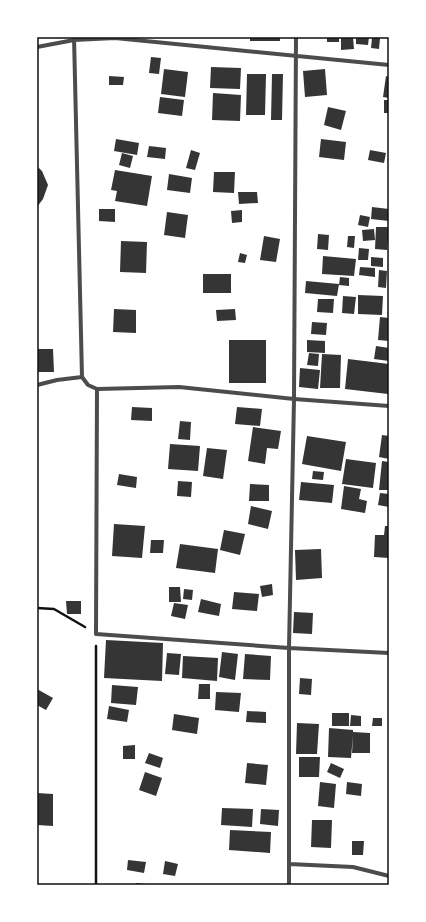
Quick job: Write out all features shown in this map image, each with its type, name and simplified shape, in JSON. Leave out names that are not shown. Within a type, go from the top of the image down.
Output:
[{"type":"street","points":[[289,885],[289,648],[294,399],[296,37]]},
{"type":"street","points":[[74,38],[82,377],[88,385],[97,389],[179,387],[294,399],[389,406]]},
{"type":"street","points":[[37,47],[74,38],[114,38],[389,65]]},
{"type":"street","points":[[37,385],[58,380],[82,377]]},
{"type":"street","points":[[97,389],[96,634],[289,648],[389,653]]},
{"type":"street","points":[[289,864],[353,867],[389,876]]},
{"type":"path","points":[[37,608],[54,609],[96,634],[96,885]]},
{"type":"building","points":[[250,37],[280,37],[280,41],[250,41]]},
{"type":"building","points":[[327,37],[339,37],[339,42],[327,42]]},
{"type":"building","points":[[341,37],[353,37],[354,49],[341,50]]},
{"type":"building","points":[[356,37],[369,37],[368,45],[356,44]]},
{"type":"building","points":[[372,38],[380,38],[379,49],[371,48]]},
{"type":"building","points":[[151,57],[161,58],[159,74],[149,73]]},
{"type":"building","points":[[211,67],[241,68],[240,89],[210,88]]},
{"type":"building","points":[[164,69],[188,72],[185,97],[161,94]]},
{"type":"building","points":[[325,69],[327,95],[305,97],[303,71]]},
{"type":"building","points":[[247,74],[266,74],[265,115],[246,115]]},
{"type":"building","points":[[272,74],[283,74],[282,120],[271,120]]},
{"type":"building","points":[[109,76],[124,77],[123,85],[109,85]]},
{"type":"building","points":[[386,76],[389,77],[389,98],[383,97]]},
{"type":"building","points":[[213,93],[241,95],[240,121],[212,120]]},
{"type":"building","points":[[160,97],[184,100],[182,116],[158,113]]},
{"type":"building","points":[[384,100],[389,100],[389,113],[384,113]]},
{"type":"building","points":[[328,107],[346,111],[341,130],[324,125]]},
{"type":"building","points":[[116,139],[139,143],[137,155],[114,151]]},
{"type":"building","points":[[321,139],[346,142],[344,160],[319,157]]},
{"type":"building","points":[[149,146],[166,148],[165,159],[147,157]]},
{"type":"building","points":[[191,150],[200,153],[195,170],[186,168]]},
{"type":"building","points":[[370,150],[386,153],[384,163],[368,160]]},
{"type":"building","points":[[122,153],[133,156],[130,168],[119,165]]},
{"type":"building","points":[[37,166],[42,171],[48,185],[43,199],[37,207]]},
{"type":"building","points":[[115,170],[152,176],[147,206],[115,201],[117,191],[111,190]]},
{"type":"building","points":[[214,172],[235,172],[234,193],[213,192]]},
{"type":"building","points":[[169,174],[192,178],[190,193],[167,190]]},
{"type":"building","points":[[238,192],[257,192],[258,203],[239,204]]},
{"type":"building","points":[[372,207],[389,209],[389,221],[371,219]]},
{"type":"building","points":[[99,209],[115,209],[115,222],[99,221]]},
{"type":"building","points":[[242,210],[242,222],[232,223],[231,211]]},
{"type":"building","points":[[167,212],[188,215],[185,238],[164,235]]},
{"type":"building","points":[[360,215],[370,217],[368,227],[358,225]]},
{"type":"building","points":[[376,227],[389,227],[387,250],[375,249]]},
{"type":"building","points":[[374,229],[375,240],[363,241],[362,230]]},
{"type":"building","points":[[318,234],[329,235],[328,250],[317,249]]},
{"type":"building","points":[[264,236],[280,239],[276,262],[260,260]]},
{"type":"building","points":[[348,236],[355,236],[354,248],[347,247]]},
{"type":"building","points":[[121,241],[147,242],[146,273],[120,272]]},
{"type":"building","points":[[359,248],[369,249],[368,260],[358,260]]},
{"type":"building","points":[[240,253],[247,255],[245,263],[238,262]]},
{"type":"building","points":[[323,256],[356,259],[354,276],[322,274]]},
{"type":"building","points":[[371,257],[383,258],[383,267],[371,266]]},
{"type":"building","points":[[360,267],[375,268],[375,277],[359,275]]},
{"type":"building","points":[[379,270],[387,271],[386,288],[378,287]]},
{"type":"building","points":[[203,274],[231,274],[231,293],[203,293]]},
{"type":"building","points":[[340,277],[349,278],[349,286],[339,285]]},
{"type":"building","points":[[306,281],[339,284],[337,296],[305,293]]},
{"type":"building","points":[[358,295],[383,296],[382,315],[358,314]]},
{"type":"building","points":[[343,296],[356,297],[354,314],[342,313]]},
{"type":"building","points":[[318,299],[334,299],[333,313],[317,312]]},
{"type":"building","points":[[114,309],[136,310],[136,333],[113,332]]},
{"type":"building","points":[[235,309],[236,320],[217,321],[216,310]]},
{"type":"building","points":[[380,317],[389,318],[389,341],[378,340]]},
{"type":"building","points":[[312,322],[327,323],[326,335],[311,334]]},
{"type":"building","points":[[229,340],[266,340],[266,383],[229,383]]},
{"type":"building","points":[[307,340],[325,341],[325,353],[307,352]]},
{"type":"building","points":[[376,346],[389,348],[389,361],[374,359]]},
{"type":"building","points":[[37,349],[53,349],[54,372],[37,372]]},
{"type":"building","points":[[309,353],[319,354],[318,366],[307,365]]},
{"type":"building","points":[[322,354],[341,355],[340,388],[320,388]]},
{"type":"building","points":[[348,359],[389,364],[388,394],[345,389]]},
{"type":"building","points":[[300,368],[320,370],[318,389],[299,387]]},
{"type":"building","points":[[132,407],[152,408],[152,421],[131,420]]},
{"type":"building","points":[[237,407],[262,409],[260,426],[235,424]]},
{"type":"building","points":[[180,421],[191,422],[190,440],[178,439]]},
{"type":"building","points":[[253,427],[281,431],[278,449],[267,448],[265,464],[248,461]]},
{"type":"building","points":[[382,435],[389,436],[389,459],[379,457]]},
{"type":"building","points":[[307,436],[346,442],[341,471],[302,464]]},
{"type":"building","points":[[170,444],[200,446],[198,471],[168,469]]},
{"type":"building","points":[[207,448],[227,450],[223,479],[203,476]]},
{"type":"building","points":[[346,459],[376,463],[373,488],[342,484]]},
{"type":"building","points":[[382,461],[389,462],[389,490],[379,490]]},
{"type":"building","points":[[313,471],[324,472],[323,480],[312,479]]},
{"type":"building","points":[[119,474],[137,477],[136,488],[117,485]]},
{"type":"building","points":[[178,481],[192,482],[191,497],[177,496]]},
{"type":"building","points":[[301,482],[334,485],[332,503],[299,500]]},
{"type":"building","points":[[250,484],[269,485],[269,501],[249,501]]},
{"type":"building","points":[[344,486],[361,489],[359,499],[367,501],[365,513],[341,509]]},
{"type":"building","points":[[380,493],[389,494],[389,507],[378,505]]},
{"type":"building","points":[[251,506],[272,511],[268,529],[248,524]]},
{"type":"building","points":[[114,524],[145,526],[142,558],[112,556]]},
{"type":"building","points":[[385,526],[389,526],[389,558],[374,557],[375,535],[384,535]]},
{"type":"building","points":[[224,530],[245,534],[240,555],[220,550]]},
{"type":"building","points":[[151,540],[164,540],[163,553],[150,553]]},
{"type":"building","points":[[180,544],[218,549],[215,573],[176,568]]},
{"type":"building","points":[[321,549],[322,578],[296,580],[295,550]]},
{"type":"building","points":[[272,584],[273,595],[262,597],[260,586]]},
{"type":"building","points":[[169,587],[180,587],[181,602],[169,602]]},
{"type":"building","points":[[184,589],[193,590],[192,600],[183,599]]},
{"type":"building","points":[[234,592],[259,594],[257,611],[232,609]]},
{"type":"building","points":[[201,599],[221,604],[219,616],[198,612]]},
{"type":"building","points":[[66,601],[81,601],[81,614],[67,614]]},
{"type":"building","points":[[174,603],[188,605],[185,619],[171,616]]},
{"type":"building","points":[[294,612],[313,613],[312,634],[293,633]]},
{"type":"building","points":[[106,640],[163,643],[162,681],[104,678]]},
{"type":"building","points":[[222,652],[238,654],[235,680],[219,677]]},
{"type":"building","points":[[167,653],[181,654],[179,675],[165,674]]},
{"type":"building","points":[[245,654],[271,656],[270,680],[243,679]]},
{"type":"building","points":[[183,656],[218,658],[217,681],[182,678]]},
{"type":"building","points":[[300,678],[312,679],[311,695],[299,694]]},
{"type":"building","points":[[199,684],[210,684],[210,699],[198,699]]},
{"type":"building","points":[[112,685],[138,687],[136,705],[111,703]]},
{"type":"building","points":[[37,689],[53,698],[46,710],[37,705]]},
{"type":"building","points":[[216,692],[241,693],[239,712],[215,710]]},
{"type":"building","points":[[109,706],[129,710],[127,722],[107,719]]},
{"type":"building","points":[[247,711],[266,712],[266,723],[246,722]]},
{"type":"building","points":[[332,713],[349,713],[349,726],[332,726]]},
{"type":"building","points":[[174,714],[199,718],[197,734],[172,730]]},
{"type":"building","points":[[351,715],[361,716],[361,726],[350,726]]},
{"type":"building","points":[[373,718],[382,718],[382,726],[372,726]]},
{"type":"building","points":[[297,723],[319,724],[317,754],[296,754]]},
{"type":"building","points":[[329,728],[370,733],[370,753],[352,753],[353,735],[351,758],[328,757]]},
{"type":"building","points":[[135,745],[135,759],[123,759],[123,746]]},
{"type":"building","points":[[149,753],[163,758],[160,768],[145,763]]},
{"type":"building","points":[[299,757],[320,757],[319,777],[299,777]]},
{"type":"building","points":[[247,763],[268,765],[266,785],[245,783]]},
{"type":"building","points":[[331,763],[344,769],[340,778],[327,772]]},
{"type":"building","points":[[145,772],[162,778],[156,796],[139,790]]},
{"type":"building","points":[[320,782],[336,784],[334,808],[318,806]]},
{"type":"building","points":[[347,782],[362,784],[361,796],[346,794]]},
{"type":"building","points":[[37,793],[53,794],[53,826],[37,825]]},
{"type":"building","points":[[222,808],[253,809],[252,827],[221,825]]},
{"type":"building","points":[[261,809],[279,810],[278,826],[260,824]]},
{"type":"building","points":[[312,820],[332,820],[331,848],[311,847]]},
{"type":"building","points":[[230,830],[271,832],[270,853],[229,850]]},
{"type":"building","points":[[352,841],[364,841],[363,855],[352,855]]},
{"type":"building","points":[[128,860],[146,862],[144,873],[127,870]]},
{"type":"building","points":[[165,861],[178,864],[175,876],[163,874]]},
{"type":"building","points":[[136,883],[147,884],[147,885],[136,885]]}]
